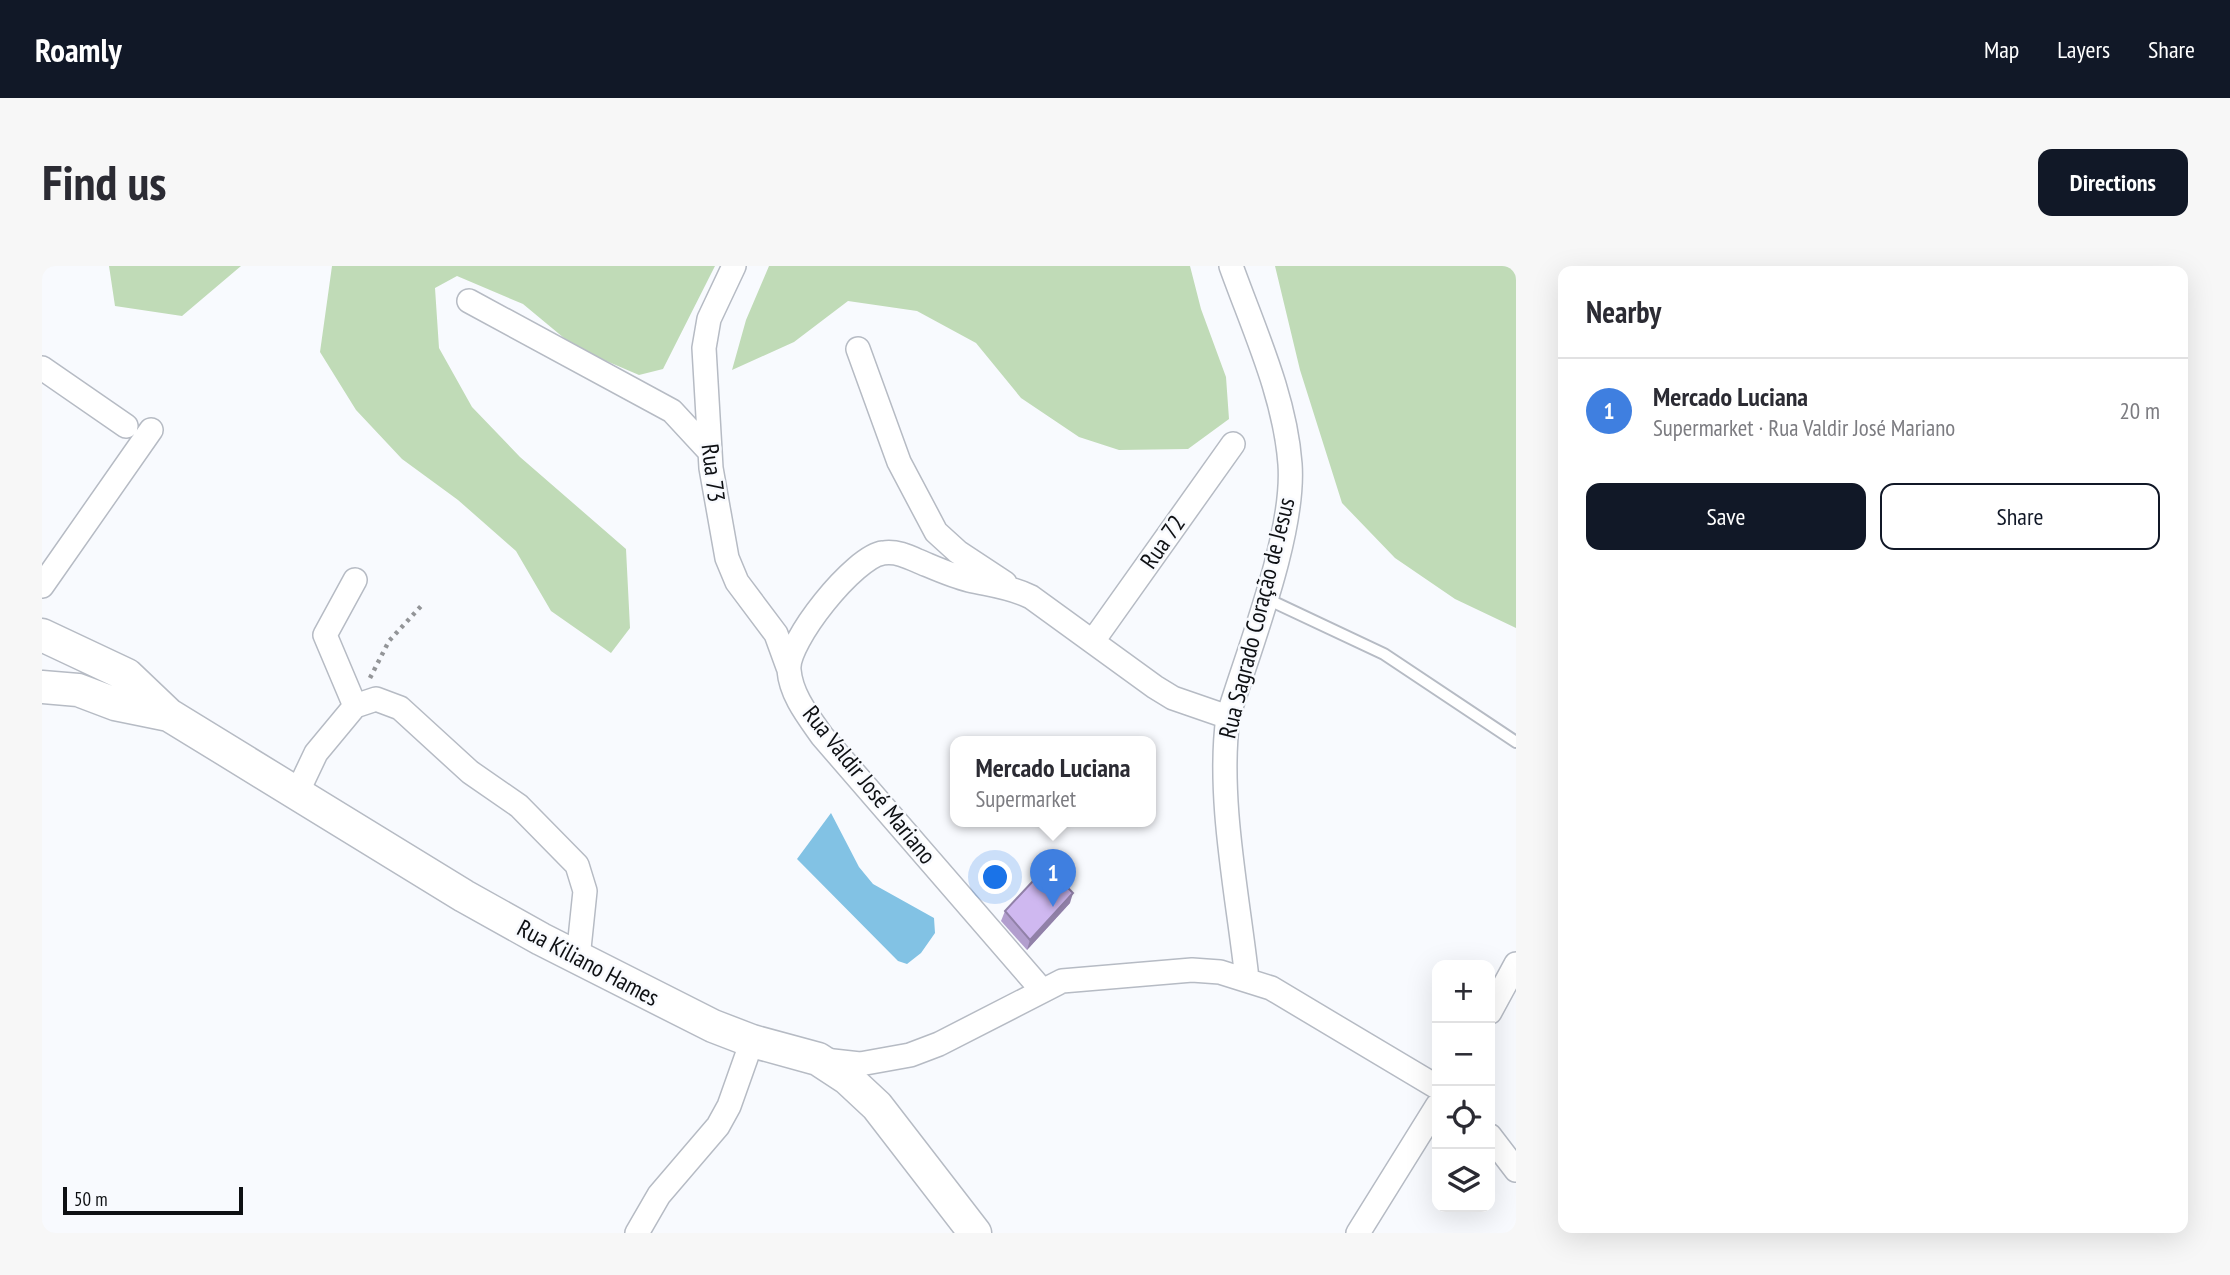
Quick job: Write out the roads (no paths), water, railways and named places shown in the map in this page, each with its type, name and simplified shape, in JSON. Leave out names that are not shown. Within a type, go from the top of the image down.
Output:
[{"type":"main road","name":"Rua Kiliano Hames","points":[[42,635],[127,675],[169,715],[464,896],[668,1005],[752,1041],[818,1059],[863,1090],[975,1233]]},
{"type":"main road","name":"Rua Kiliano Hames","points":[[42,687],[78,690],[115,704],[169,715]]},
{"type":"street","name":"Rua 73","points":[[734,266],[709,319],[704,348],[709,452],[727,558],[737,582],[776,634],[788,667]]},
{"type":"street","name":"Rua Sagrado Coração de Jesus","points":[[1231,266],[1281,408],[1290,467],[1286,520],[1228,717],[1224,759],[1247,979]]},
{"type":"street","points":[[469,301],[671,411],[709,452]]},
{"type":"street","points":[[858,349],[899,462],[936,532],[958,552],[1093,641],[1173,698],[1228,717]]},
{"type":"street","points":[[42,368],[126,426]]},
{"type":"street","points":[[42,586],[151,430]]},
{"type":"street","name":"Rua 72","points":[[1093,641],[1233,444]]},
{"type":"street","points":[[788,667],[794,647],[852,569],[881,552],[897,552],[964,579],[1017,590]]},
{"type":"street","points":[[355,580],[326,635],[358,704]]},
{"type":"street","name":"Rua Valdir José Mariano","points":[[788,667],[802,707],[822,736],[1041,989]]},
{"type":"street","points":[[298,793],[316,753],[338,722],[358,704],[376,699],[400,708],[470,772],[519,806],[567,851],[582,876],[585,891],[578,958]]},
{"type":"street","points":[[1495,1003],[1516,964]]},
{"type":"street","points":[[818,1059],[860,1064],[910,1055],[972,1028],[1041,989],[1081,978],[1192,970],[1247,979],[1270,988],[1435,1086]]},
{"type":"street","points":[[637,1233],[659,1195],[718,1126],[729,1106],[752,1041]]},
{"type":"street","points":[[1358,1233],[1432,1114]]},
{"type":"street","points":[[1495,1143],[1516,1170]]},
{"type":"lane","points":[[1265,598],[1384,654],[1516,743]]},
{"type":"water","points":[[831,813],[859,867],[873,884],[934,918],[935,933],[921,953],[907,964],[898,961],[797,859]]},
{"type":"place","name":"Mercado Luciana","points":[[1053,907]]}]
